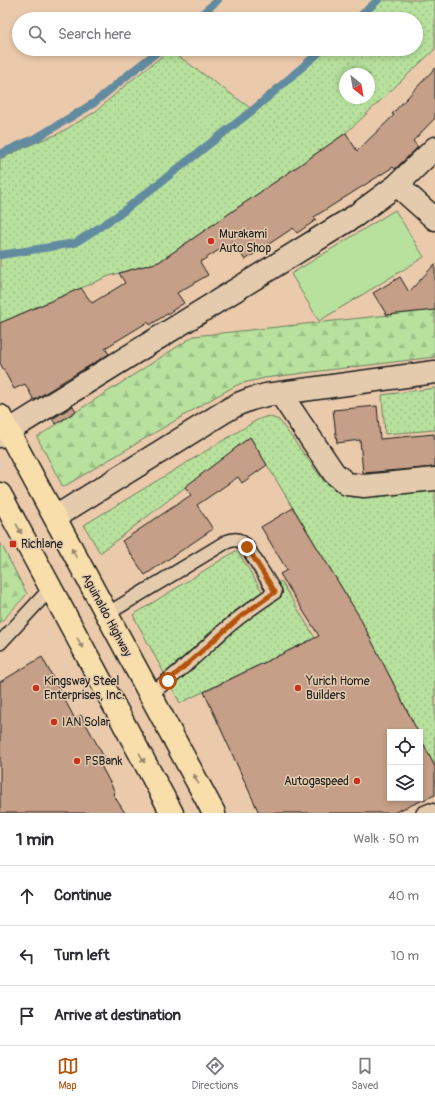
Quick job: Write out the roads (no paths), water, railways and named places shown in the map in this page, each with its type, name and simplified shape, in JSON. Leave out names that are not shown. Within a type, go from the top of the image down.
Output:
[{"type":"highway","name":"Aguinaldo Highway","points":[[3,428],[55,517],[214,813]]},
{"type":"highway","points":[[0,494],[172,813]]},
{"type":"street","points":[[3,428],[355,216],[397,185],[435,148]]},
{"type":"street","points":[[397,185],[435,219]]},
{"type":"street","points":[[55,517],[238,404],[251,399],[266,395],[435,372]]},
{"type":"street","points":[[280,393],[334,472],[347,484],[364,486],[435,479]]},
{"type":"lane","points":[[107,614],[226,542],[238,539],[247,547],[275,592],[240,617],[168,681],[150,694]]},
{"type":"lane","points":[[0,643],[50,588]]},
{"type":"lane","points":[[423,813],[430,810],[435,811]]},
{"type":"waterway","points":[[204,12],[218,0]]},
{"type":"waterway","points":[[365,12],[378,0]]},
{"type":"waterway","points":[[0,154],[38,137],[94,103],[152,56]]},
{"type":"waterway","points":[[0,255],[75,243],[117,216],[253,110],[315,56]]},
{"type":"place","name":"Murakami Auto Shop","points":[[211,241]]},
{"type":"place","name":"Richlane","points":[[13,544]]},
{"type":"place","name":"Kingsway Steel Enterprises, Inc.","points":[[36,688]]},
{"type":"place","name":"Yurich Home Builders","points":[[298,688]]},
{"type":"place","name":"IAN Solar","points":[[54,722]]},
{"type":"place","name":"PSBank","points":[[77,761]]},
{"type":"place","name":"Autogaspeed","points":[[357,781]]}]
